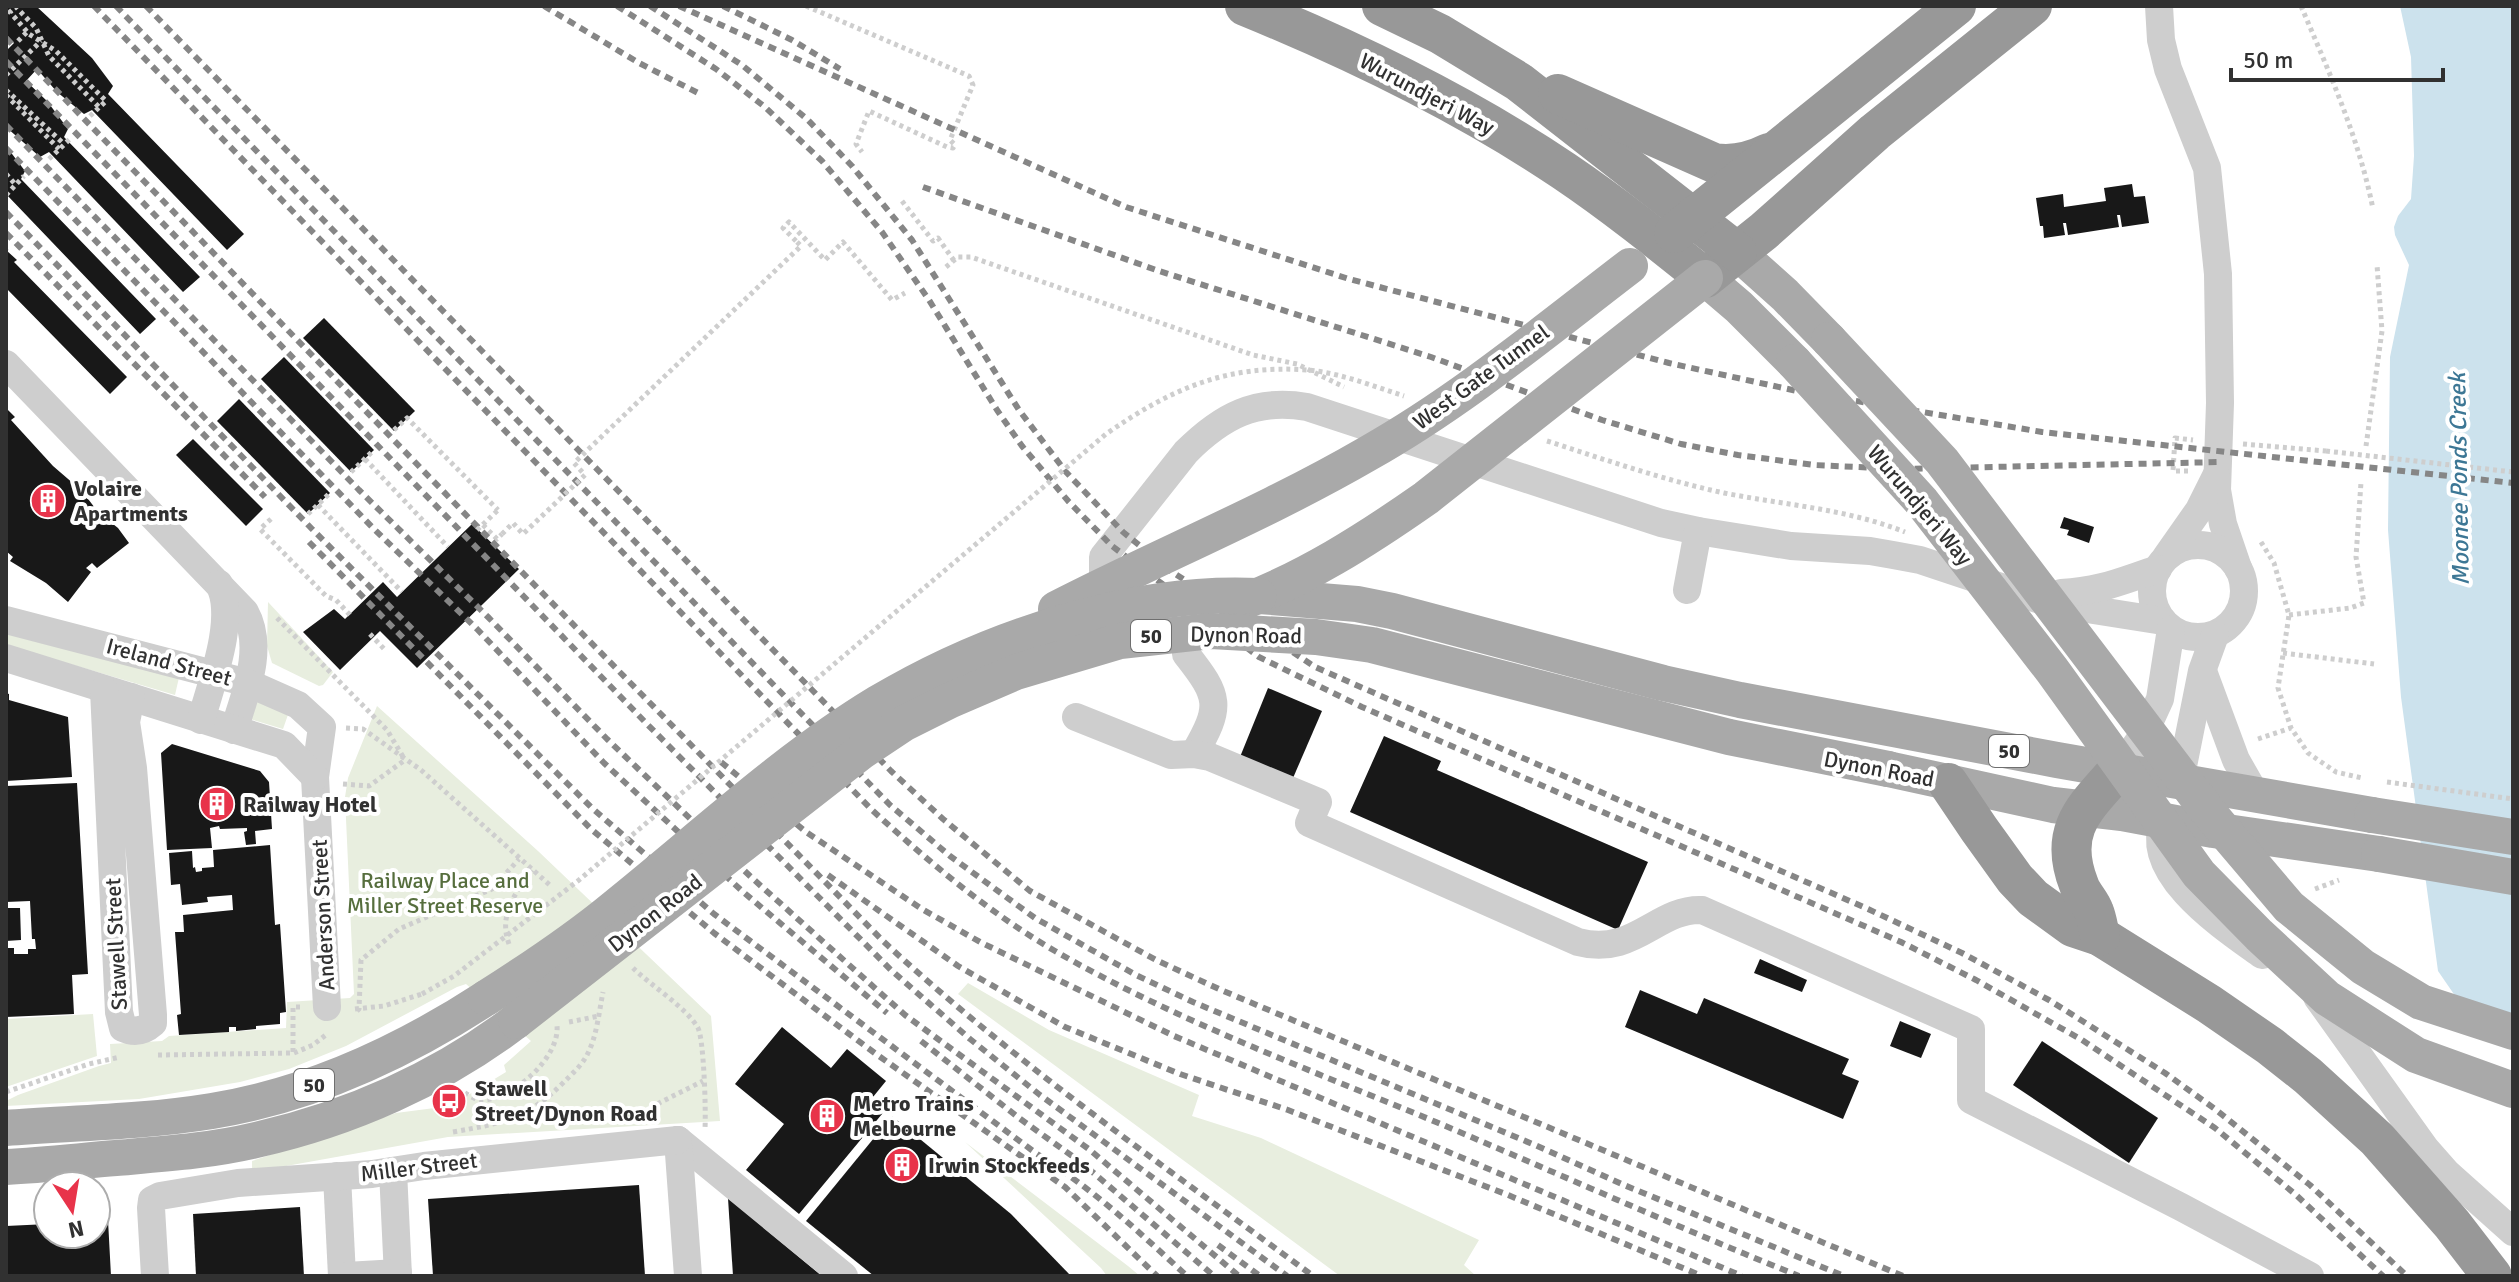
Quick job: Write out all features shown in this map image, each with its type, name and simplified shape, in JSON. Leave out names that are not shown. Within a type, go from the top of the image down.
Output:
[{"type":"highway","name":"Wurundjeri Way","points":[[1245,6],[1398,77],[1480,120],[1564,171],[1705,278]]},
{"type":"highway","name":"Wurundjeri Way","points":[[1382,6],[1440,34],[1519,82],[1737,252]]},
{"type":"highway","name":"West Gate Tunnel","points":[[1661,242],[1956,6]]},
{"type":"highway","points":[[1705,278],[1875,132],[2032,6]]},
{"type":"highway","points":[[1491,64],[1714,163],[1735,165],[1751,161],[1786,143]]},
{"type":"highway","points":[[2100,936],[2094,909],[2078,883],[2072,835],[2083,809],[2119,769]]},
{"type":"highway","points":[[1948,783],[2015,879],[2033,898],[2073,927],[2100,936],[2232,1020],[2308,1076],[2377,1139],[2452,1224],[2492,1276]]},
{"type":"main road","name":"West Gate Tunnel","points":[[952,663],[1164,555],[1287,499],[1380,447],[1433,414],[1661,242]]},
{"type":"main road","name":"Wurundjeri Way","points":[[1737,252],[1785,295],[1942,461],[2210,814],[2289,907],[2363,967],[2421,1002],[2513,1032]]},
{"type":"main road","name":"Wurundjeri Way","points":[[1705,278],[1794,362],[1922,502],[2052,670],[2199,874],[2259,935],[2327,998],[2416,1055],[2513,1090]]},
{"type":"main road","points":[[1120,641],[1259,596],[1355,547],[1426,498],[1705,278]]},
{"type":"main road","name":"Dynon Road","points":[[6,1128],[172,1117],[263,1101],[372,1063],[411,1044],[537,965],[612,910],[800,757],[876,704],[952,663],[1025,633],[1127,607],[1194,597],[1259,596],[1319,600],[1392,611],[1663,683],[2256,795],[2377,798],[2513,837]]},
{"type":"main road","name":"Dynon Road","points":[[6,1167],[186,1152],[255,1141],[286,1133],[396,1093],[459,1060],[516,1021],[861,752],[903,724],[1016,672],[1120,641],[1211,631],[1316,637],[1360,643],[1729,737],[1948,783],[2083,809],[2513,877]]},
{"type":"main road","points":[[2164,821],[2180,781]]},
{"type":"street","points":[[1103,577],[1103,557],[1201,437],[1242,411],[1276,404],[1307,407],[1649,519],[1698,531],[1791,546],[1870,551],[1920,560],[2059,605],[2167,625],[2192,637],[2215,635],[2240,613],[2245,590],[2223,524],[2216,476],[2220,403],[2218,274],[2207,168],[2168,69],[2161,40],[2159,6]]},
{"type":"street","points":[[6,364],[239,603],[250,622],[254,643],[248,683],[234,730]]},
{"type":"street","points":[[2119,769],[2144,734],[2160,699],[2167,625],[2153,601],[2152,590],[2160,565],[2199,510],[2216,476]]},
{"type":"street","points":[[1687,590],[1698,531]]},
{"type":"street","points":[[2016,591],[2045,594],[2091,591],[2118,584],[2160,565],[2181,549],[2203,545],[2224,552],[2238,568]]},
{"type":"street","points":[[201,720],[226,619],[225,599],[219,583]]},
{"type":"street","name":"Ireland Street","points":[[6,620],[248,683],[298,705],[322,727]]},
{"type":"street","points":[[2180,781],[2202,671],[2215,635]]},
{"type":"street","points":[[1186,654],[1208,683],[1214,697],[1211,725],[1194,754]]},
{"type":"street","name":"Ireland Street","points":[[6,658],[284,745],[315,777]]},
{"type":"street","points":[[2202,671],[2231,748],[2256,795]]},
{"type":"street","name":"Stawell Street","points":[[104,690],[119,1012],[123,1028],[133,1031],[147,1028],[153,1023],[153,1015],[133,768],[126,722],[131,697]]},
{"type":"street","points":[[1076,717],[1171,755],[1210,757],[1318,802],[1309,823],[1578,942],[1594,945],[1614,943],[1638,936],[1679,914],[1702,910],[1971,1029],[1971,1100],[2310,1276]]},
{"type":"street","name":"Anderson Street","points":[[322,727],[315,777],[327,1007]]},
{"type":"street","points":[[2164,821],[2159,837],[2160,848],[2183,890],[2212,918],[2313,993],[2425,1148],[2447,1173],[2513,1232]]},
{"type":"street","points":[[688,1276],[692,1135]]},
{"type":"street","points":[[692,1135],[844,1276]]},
{"type":"street","name":"Miller Street","points":[[155,1276],[151,1208],[153,1199],[160,1196],[238,1183],[393,1171],[638,1144],[692,1135]]},
{"type":"street","points":[[337,1176],[344,1276],[398,1274],[393,1171]]},
{"type":"path","points":[[806,6],[969,76],[973,85],[950,140],[955,145],[953,148],[869,111],[856,144],[862,152]]},
{"type":"path","points":[[2301,6],[2365,170],[2373,209]]},
{"type":"path","points":[[9,9],[29,34],[41,41]]},
{"type":"path","points":[[18,41],[30,29],[49,56],[99,107],[90,116]]},
{"type":"path","points":[[6,75],[41,41]]},
{"type":"path","points":[[6,92],[62,147]]},
{"type":"path","points":[[49,159],[71,138]]},
{"type":"path","points":[[6,174],[11,190]]},
{"type":"path","points":[[11,190],[24,176]]},
{"type":"path","points":[[6,184],[11,190]]},
{"type":"path","points":[[902,201],[933,241],[938,238],[955,262]]},
{"type":"path","points":[[483,525],[497,539],[513,523],[523,534],[585,475],[574,463],[801,246],[783,228],[789,222],[825,260],[843,242],[892,300],[905,293]]},
{"type":"path","points":[[2366,446],[2382,331],[2377,265]]},
{"type":"path","points":[[394,430],[407,418],[498,510],[477,530]]},
{"type":"path","points":[[351,472],[374,450]]},
{"type":"path","points":[[2326,451],[2513,472]]},
{"type":"path","points":[[365,459],[448,547]]},
{"type":"path","points":[[2289,615],[2350,608],[2364,603],[2356,557],[2361,482]]},
{"type":"path","points":[[308,514],[330,493]]},
{"type":"path","points":[[318,505],[402,592]]},
{"type":"path","points":[[271,519],[260,529],[326,596],[336,600],[350,615]]},
{"type":"path","points":[[370,634],[386,651]]},
{"type":"path","points":[[2283,653],[2374,664]]},
{"type":"path","points":[[322,727],[363,729],[432,779],[552,887]]},
{"type":"path","points":[[2231,748],[2291,728]]},
{"type":"path","points":[[315,777],[354,786],[369,786],[405,760]]},
{"type":"path","points":[[2377,798],[2513,799]]},
{"type":"path","points":[[359,1009],[361,960],[399,929],[486,893],[519,859]]},
{"type":"path","points":[[509,944],[505,927],[508,908],[532,870]]},
{"type":"path","points":[[327,1007],[359,1009],[384,1006],[422,994],[454,976],[559,894]]},
{"type":"path","points":[[629,964],[698,1028],[707,1111],[692,1135]]},
{"type":"path","points":[[144,1056],[293,1053],[293,1007]]},
{"type":"path","points":[[447,1133],[486,1126],[521,1115],[545,1100],[575,1072],[588,1053],[599,1016],[556,1021],[554,1047],[522,1083],[503,1095],[474,1099],[466,1092],[459,1097]]},
{"type":"path","points":[[6,1092],[103,1060],[128,1057]]},
{"type":"path","points":[[638,1144],[643,1119],[659,1103],[703,1081]]},
{"type":"green space","points":[[268,602],[333,672],[323,685],[319,686],[272,663],[267,646]]},
{"type":"green space","points":[[6,630],[180,673],[175,695],[6,645]]},
{"type":"green space","points":[[256,694],[290,709],[283,729],[250,719]]},
{"type":"green space","name":"Railway Place and Miller Street Reserve","points":[[377,706],[538,851],[711,1016],[720,1121],[448,1137],[252,1172],[252,1161],[396,1113],[450,1106],[506,1072],[504,1065],[531,1041],[466,984],[346,1046],[289,1069],[240,1082],[139,1099],[6,1106],[6,1101],[18,1095],[111,1063],[110,1044],[162,1041],[169,1036],[286,1028],[287,1002],[350,998],[354,994],[345,797],[348,778]]},
{"type":"green space","points":[[968,983],[1049,1030],[1199,1095],[1192,1116],[1261,1138],[1479,1240],[1464,1265],[1476,1276],[1340,1276],[958,994]]},
{"type":"green space","points":[[93,1014],[97,1056],[6,1087],[6,1019]]},
{"type":"green space","points":[[965,1142],[1128,1266],[1140,1276],[1107,1276]]},
{"type":"water","name":"Moonee Ponds Creek","points":[[2400,6],[2513,6],[2513,1080],[2438,971],[2401,697],[2388,530],[2390,357],[2409,265],[2394,227],[2411,199],[2414,156],[2411,57]]},
{"type":"pier","points":[[2446,991],[2513,1019],[2513,1084],[2507,1079]]},
{"type":"building","points":[[6,6],[36,6],[92,58],[113,86],[108,94],[244,234],[227,250],[92,110],[84,114],[57,92],[37,69],[26,81],[47,101],[68,129],[64,137],[200,277],[183,292],[49,152],[40,157],[6,127],[6,51],[14,43],[6,34]]},
{"type":"building","points":[[6,146],[25,171],[21,179],[156,319],[140,334],[6,194]]},
{"type":"building","points":[[2132,184],[2134,197],[2145,196],[2149,223],[2122,227],[2120,215],[2117,215],[2119,227],[2068,235],[2066,223],[2063,223],[2065,235],[2044,238],[2036,198],[2063,194],[2064,207],[2106,201],[2104,188]]},
{"type":"building","points":[[6,250],[17,260],[14,262],[127,377],[110,394],[6,288]]},
{"type":"building","points":[[324,318],[415,411],[394,431],[303,338]]},
{"type":"building","points":[[284,357],[374,450],[351,472],[261,379]]},
{"type":"building","points":[[239,399],[330,493],[308,514],[217,421]]},
{"type":"building","name":"Volaire Apartments","points":[[6,408],[15,417],[11,420],[53,466],[82,491],[98,512],[118,528],[129,543],[97,568],[92,563],[86,568],[91,572],[68,602],[46,583],[10,561],[13,557],[6,551]]},
{"type":"building","points":[[193,439],[263,509],[246,526],[176,455]]},
{"type":"building","points":[[2064,517],[2094,527],[2089,543],[2067,535],[2069,530],[2060,528]]},
{"type":"building","points":[[472,524],[519,569],[417,668],[380,631],[340,670],[303,632],[334,609],[345,619],[383,582],[397,597]]},
{"type":"building","points":[[1268,688],[1322,711],[1293,778],[1240,757]]},
{"type":"building","points":[[6,693],[9,700],[68,717],[72,777],[6,781]]},
{"type":"building","points":[[1384,736],[1441,761],[1437,770],[1648,862],[1618,930],[1350,812]]},
{"type":"building","name":"Railway Hotel","points":[[172,744],[260,771],[269,782],[272,829],[255,831],[256,844],[246,845],[244,832],[247,828],[220,829],[219,826],[210,828],[212,848],[167,850],[161,753]]},
{"type":"building","points":[[77,783],[88,974],[72,975],[74,1014],[6,1017],[6,948],[14,948],[14,954],[28,954],[28,949],[36,949],[35,939],[32,939],[30,901],[6,902],[6,786]]},
{"type":"building","points":[[270,845],[275,925],[280,924],[286,1012],[280,1013],[280,1024],[236,1031],[236,1027],[229,1027],[229,1032],[179,1035],[177,1015],[181,1014],[175,932],[184,932],[183,915],[233,910],[232,895],[207,897],[208,902],[182,905],[180,884],[171,885],[169,853],[192,851],[196,872],[214,867],[213,850]]},
{"type":"building","points":[[6,908],[20,908],[21,940],[6,941]]},
{"type":"building","points":[[1760,959],[1807,980],[1802,992],[1754,973]]},
{"type":"building","points":[[1640,990],[1697,1014],[1704,998],[1849,1059],[1842,1074],[1859,1081],[1843,1119],[1625,1027]]},
{"type":"building","points":[[1900,1021],[1931,1034],[1921,1058],[1890,1046]]},
{"type":"building","name":"Metro Trains Melbourne","points":[[782,1027],[831,1068],[847,1049],[886,1081],[873,1097],[887,1108],[799,1214],[746,1170],[784,1124],[735,1084]]},
{"type":"building","points":[[2042,1041],[2158,1118],[2129,1163],[2013,1085]]},
{"type":"building","name":"Irwin Stockfeeds","points":[[892,1116],[1011,1214],[1071,1276],[874,1276],[806,1221]]},
{"type":"building","points":[[639,1185],[645,1276],[433,1276],[428,1199]]},
{"type":"building","points":[[728,1198],[822,1276],[733,1276]]},
{"type":"building","points":[[300,1207],[304,1276],[196,1276],[193,1214]]},
{"type":"building","points":[[32,1225],[32,1250],[110,1250],[111,1276],[6,1276],[6,1226]]},
{"type":"railway","points":[[94,6],[872,810],[983,903],[1055,951],[1195,1021],[1799,1276]]},
{"type":"railway","points":[[116,6],[890,805],[950,856],[1035,918],[1136,975],[1193,1002],[1844,1276]]},
{"type":"railway","points":[[146,6],[891,771],[1030,891],[1156,960],[1221,990],[1903,1276]]},
{"type":"railway","points":[[544,6],[639,63],[702,95]]},
{"type":"railway","points":[[617,6],[716,69],[765,107],[822,161],[882,232],[929,300],[997,410],[1022,446],[1069,502],[1112,546],[1259,657],[1362,707],[1901,942],[1976,980],[2082,1040],[2215,1128],[2295,1194],[2383,1276]]},
{"type":"railway","points":[[650,6],[742,65],[807,119],[852,166],[912,240],[1019,410],[1066,472],[1123,532],[1171,571],[1315,667],[1868,909],[1962,953],[2049,1000],[2165,1073],[2215,1109],[2310,1185],[2407,1276]]},
{"type":"railway","points":[[679,6],[1126,207],[1349,279],[1669,363],[1797,391],[2042,432],[2513,483]]},
{"type":"railway","points":[[723,6],[792,40],[840,69]]},
{"type":"railway","points":[[6,38],[883,941],[1039,1073],[1313,1276]]},
{"type":"railway","points":[[6,61],[647,724],[891,970],[1040,1095],[1287,1276]]},
{"type":"railway","points":[[6,125],[359,490],[607,739],[751,877],[905,1015],[1090,1150],[1239,1276]]},
{"type":"railway","points":[[6,148],[604,763],[742,891],[887,1013]]},
{"type":"railway","points":[[923,187],[1159,271],[1431,357],[1602,420],[1681,444],[1814,465],[1899,469],[2222,462]]},
{"type":"railway","points":[[6,212],[312,529],[592,808],[714,914],[1077,1181],[1187,1276]]},
{"type":"railway","points":[[6,233],[265,497]]},
{"type":"railway","points":[[309,542],[591,829],[714,933],[876,1054],[1065,1187],[1157,1276]]},
{"type":"railway","points":[[721,762],[806,832],[922,909],[980,942],[1174,1036],[1742,1276]]},
{"type":"railway","points":[[828,875],[958,966],[1065,1027],[1180,1074],[1288,1110],[1508,1195],[1702,1276]]},
{"type":"railway","points":[[921,1041],[1082,1163],[1214,1276]]},
{"type":"railway","points":[[1218,1245],[1260,1276]]},
{"type":"place","name":"Volaire Apartments","points":[[48,501]]},
{"type":"place","name":"Railway Hotel","points":[[217,804]]},
{"type":"place","name":"Stawell Street/Dynon Road","points":[[449,1101]]},
{"type":"place","name":"Metro Trains Melbourne","points":[[827,1116]]},
{"type":"place","name":"Irwin Stockfeeds","points":[[902,1165]]}]
